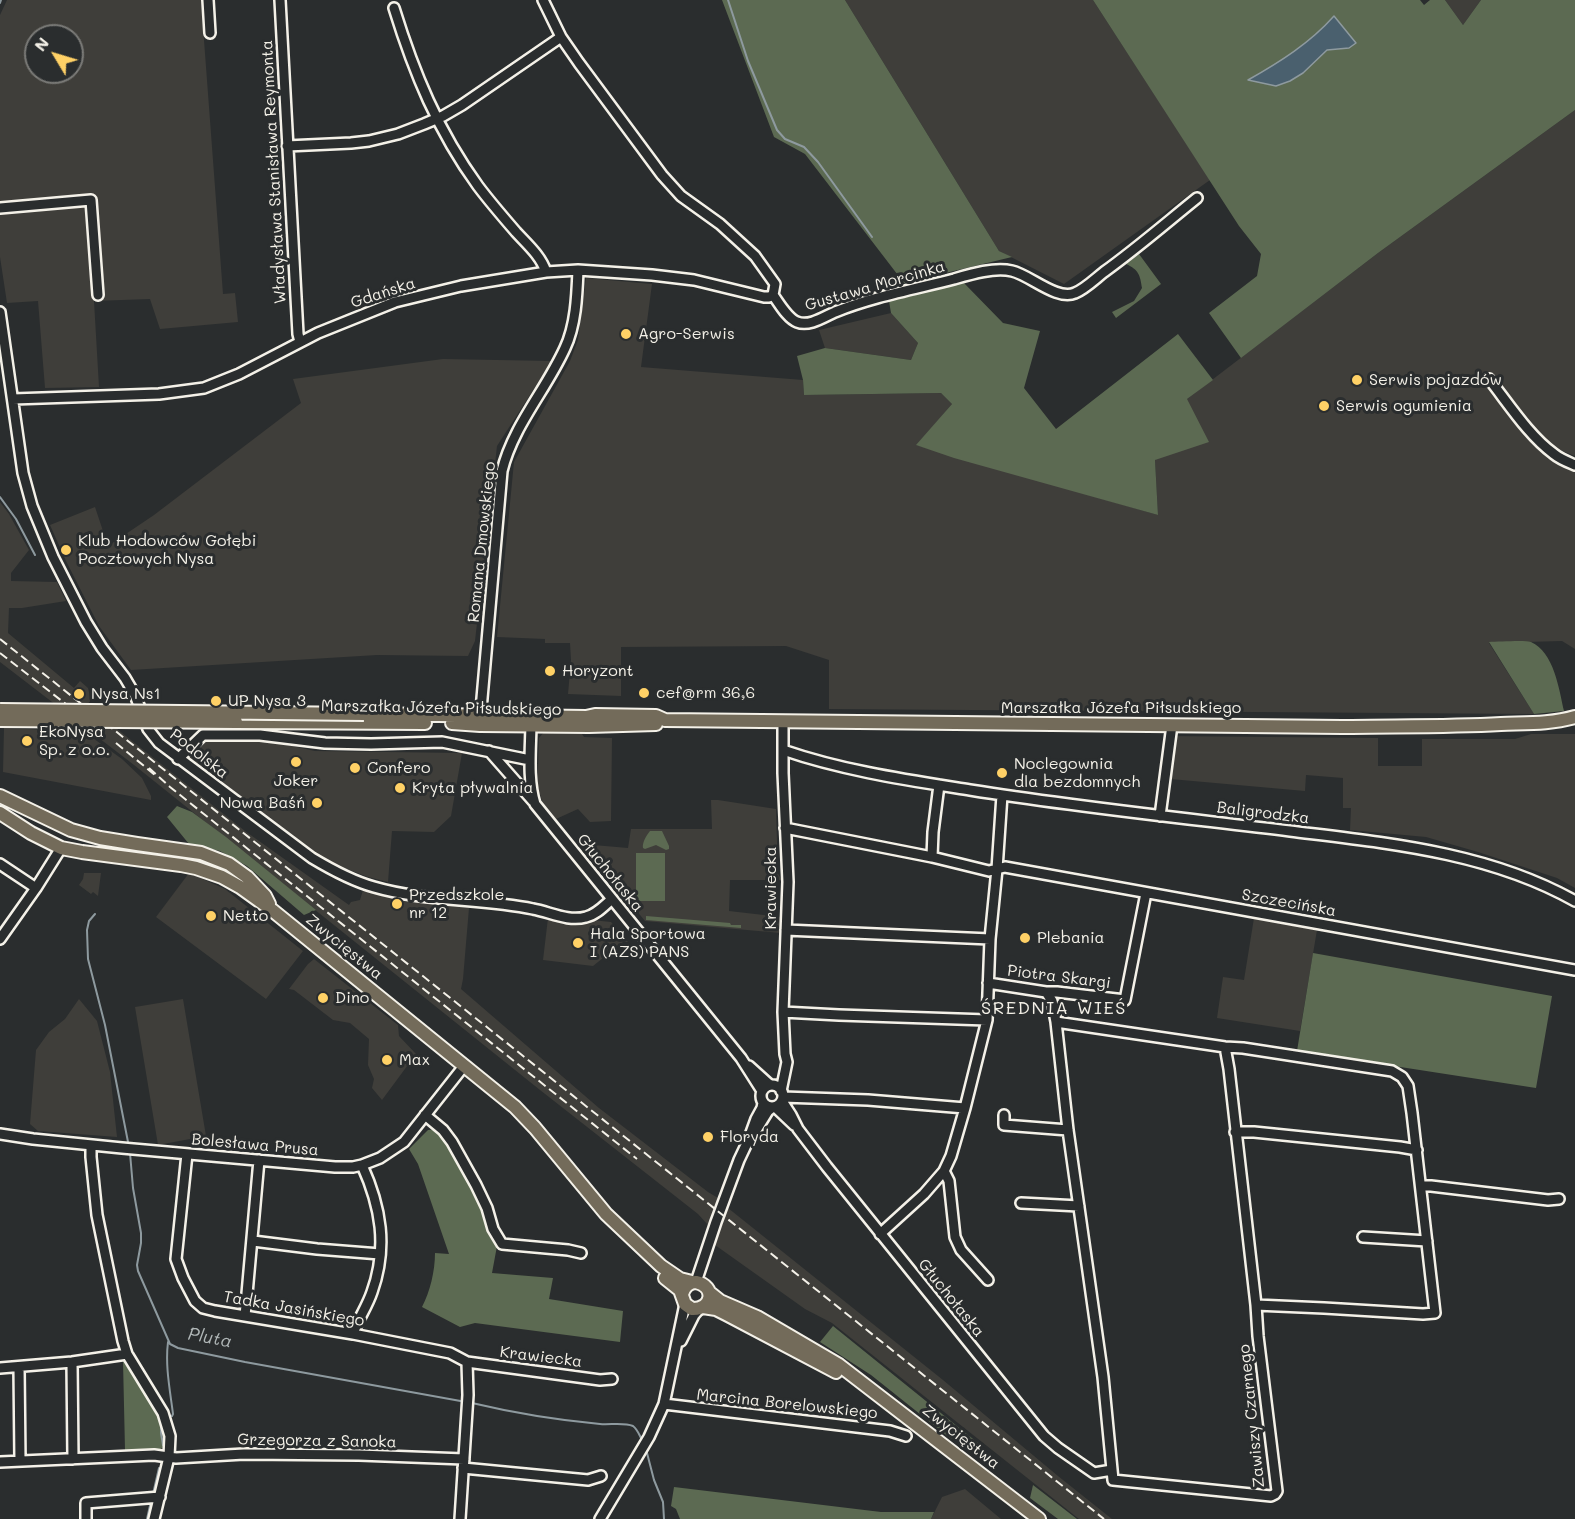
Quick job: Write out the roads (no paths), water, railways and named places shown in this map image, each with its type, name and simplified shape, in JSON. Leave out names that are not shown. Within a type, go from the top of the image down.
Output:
[{"type":"main road","name":"Marszałka Józefa Piłsudskiego","points":[[0,710],[364,719]]},
{"type":"main road","name":"Marszałka Józefa Piłsudskiego","points":[[0,720],[531,721],[656,716],[665,720],[1425,727],[1560,721],[1575,717]]},
{"type":"main road","points":[[0,796],[71,830],[100,838],[210,856],[229,864],[247,877],[265,896],[272,910]]},
{"type":"main road","name":"Zwycięstwa","points":[[0,813],[31,833],[61,848],[196,868],[222,877],[240,887],[272,910],[515,1107],[606,1214],[661,1266],[680,1279],[694,1282]]},
{"type":"main road","name":"Zwycięstwa","points":[[606,1214],[633,1250],[675,1285],[684,1299]]},
{"type":"main road","points":[[694,1282],[703,1284],[710,1293],[708,1301],[702,1308],[692,1309],[684,1299],[686,1287],[694,1282]]},
{"type":"main road","name":"Zwycięstwa","points":[[710,1293],[720,1301],[756,1317],[830,1360],[885,1399],[1038,1519]]},
{"type":"main road","name":"Zwycięstwa","points":[[702,1308],[716,1309],[861,1383]]},
{"type":"street","points":[[208,0],[210,33]]},
{"type":"street","name":"Władysława Stanisława Reymonta","points":[[280,0],[297,323],[300,342]]},
{"type":"street","name":"Gustawa Morcinka","points":[[543,0],[561,37],[667,181],[681,196],[720,224],[755,256],[775,284],[773,295],[789,317],[800,323],[810,323],[848,307],[968,275],[1000,270],[1014,272],[1067,296],[1075,294],[1197,198]]},
{"type":"street","points":[[394,8],[418,78],[436,119],[454,151],[479,187],[540,259],[546,272]]},
{"type":"street","points":[[287,146],[369,141],[398,134],[436,119],[462,105],[561,37]]},
{"type":"street","points":[[0,208],[91,200],[98,295]]},
{"type":"street","name":"Gdańska","points":[[13,399],[159,394],[194,390],[239,374],[300,342],[360,315],[400,301],[461,286],[546,272],[578,270],[652,275],[694,280],[764,297],[773,295]]},
{"type":"street","name":"Romana Dmowskiego","points":[[481,720],[502,471],[514,438],[566,347],[573,322],[578,270]]},
{"type":"street","name":"Podolska","points":[[0,312],[24,476],[31,504],[53,557],[90,629],[125,678],[135,695],[148,729],[159,743],[312,858],[363,884],[382,890],[414,895],[533,909],[570,918],[585,918],[612,899]]},
{"type":"street","points":[[1489,379],[1545,447],[1575,465]]},
{"type":"street","points":[[531,721],[530,760],[532,794],[535,804]]},
{"type":"street","name":"Krawiecka","points":[[768,1087],[776,1081],[784,1054],[783,1012],[788,882],[783,721]]},
{"type":"street","points":[[1560,721],[1575,723]]},
{"type":"street","points":[[1160,816],[1172,725]]},
{"type":"street","name":"Marszałka Józefa Piłsudskiego","points":[[178,759],[203,735],[260,735],[325,743],[442,742],[530,760]]},
{"type":"street","name":"Baligrodzka","points":[[783,750],[827,764],[1002,795],[1363,840],[1442,853],[1523,876],[1575,901]]},
{"type":"street","points":[[489,751],[535,804]]},
{"type":"street","points":[[932,856],[939,785]]},
{"type":"street","points":[[880,1234],[924,1194],[944,1170],[951,1156],[987,1020],[990,939],[1002,795]]},
{"type":"street","name":"Głuchołaska","points":[[535,804],[741,1058],[768,1087]]},
{"type":"street","name":"Szczecińska","points":[[785,828],[932,856],[989,871],[1005,867],[1575,970]]},
{"type":"street","points":[[0,939],[61,848]]},
{"type":"street","points":[[0,864],[36,888]]},
{"type":"street","name":"Piotra Skargi","points":[[988,983],[1125,1000],[1146,893]]},
{"type":"street","points":[[786,930],[990,939]]},
{"type":"street","points":[[1046,992],[1052,1001],[1056,1022],[1078,1206],[1103,1377],[1112,1470]]},
{"type":"street","points":[[783,1012],[839,1016],[987,1020]]},
{"type":"street","points":[[1056,1022],[1274,1052],[1392,1071],[1402,1077],[1408,1086],[1417,1150],[1435,1313],[1256,1305]]},
{"type":"street","name":"Zawiszy Czarnego","points":[[1112,1470],[1113,1480],[1123,1482],[1271,1496],[1277,1491],[1225,1047]]},
{"type":"street","name":"Krawiecka","points":[[748,1141],[768,1111],[779,1101],[787,1062],[784,1054]]},
{"type":"street","name":"Bolesława Prusa","points":[[0,1134],[122,1148],[353,1167],[380,1158],[404,1142],[464,1066]]},
{"type":"street","points":[[779,1101],[777,1086],[768,1087],[761,1099],[769,1107],[779,1101],[868,1100],[964,1108]]},
{"type":"street","name":"Głuchołaska","points":[[779,1101],[792,1115],[798,1129],[880,1234],[1037,1428],[1058,1448],[1094,1473],[1112,1470]]},
{"type":"street","name":"Krawiecka","points":[[694,1282],[739,1160],[763,1103]]},
{"type":"street","points":[[426,1115],[443,1130],[452,1142],[488,1208],[493,1229],[502,1244],[582,1253]]},
{"type":"street","points":[[1004,1115],[1004,1125],[1068,1130]]},
{"type":"street","points":[[1235,1131],[1417,1150]]},
{"type":"street","points":[[91,1144],[97,1215],[127,1354],[163,1413],[170,1436],[169,1457],[154,1519]]},
{"type":"street","name":"Tadka Jasińskiego","points":[[187,1154],[177,1259],[183,1278],[195,1300],[203,1308],[450,1353],[467,1362]]},
{"type":"street","points":[[245,1316],[259,1160]]},
{"type":"street","points":[[353,1334],[372,1293],[380,1254],[381,1225],[378,1210],[374,1192],[362,1165]]},
{"type":"street","points":[[944,1170],[949,1181],[956,1237],[961,1250],[988,1280]]},
{"type":"street","points":[[1421,1186],[1431,1185],[1548,1200],[1559,1199]]},
{"type":"street","points":[[1021,1203],[1078,1206]]},
{"type":"street","points":[[1363,1237],[1427,1241]]},
{"type":"street","points":[[253,1241],[380,1254]]},
{"type":"street","points":[[600,1519],[649,1437],[664,1404],[676,1352],[684,1299]]},
{"type":"street","points":[[676,1352],[690,1323],[702,1308]]},
{"type":"street","points":[[0,1368],[72,1362],[127,1354]]},
{"type":"street","points":[[72,1362],[73,1459]]},
{"type":"street","points":[[460,1519],[468,1409],[467,1362]]},
{"type":"street","name":"Krawiecka","points":[[467,1362],[600,1380],[612,1379]]},
{"type":"street","points":[[19,1367],[20,1461]]},
{"type":"street","name":"Marcina Borelowskiego","points":[[664,1404],[890,1431],[906,1436]]},
{"type":"street","name":"Grzegorza z Sanoka","points":[[0,1462],[154,1455],[176,1458],[252,1454],[359,1455],[464,1464],[588,1480],[601,1476]]},
{"type":"street","points":[[87,1519],[86,1503],[160,1497]]},
{"type":"water","points":[[1334,16],[1356,43],[1349,48],[1327,50],[1303,73],[1276,86],[1248,80],[1294,51]]},
{"type":"waterway","points":[[728,0],[748,61],[777,130],[785,139],[804,147],[818,162],[872,237]]},
{"type":"waterway","name":"Pluta","points":[[0,497],[16,519],[35,555]]},
{"type":"waterway","name":"Pluta","points":[[95,914],[89,921],[87,930],[88,959],[105,1025],[129,1147]]},
{"type":"waterway","name":"Pluta","points":[[130,1153],[141,1233],[138,1271],[170,1344],[178,1348],[245,1362],[466,1402]]},
{"type":"waterway","points":[[168,1342],[167,1369],[172,1416]]},
{"type":"waterway","name":"Pluta","points":[[472,1403],[552,1418],[629,1425],[636,1429],[641,1438]]},
{"type":"waterway","points":[[161,1424],[163,1445]]},
{"type":"waterway","name":"Pluta","points":[[647,1453],[663,1502],[664,1519]]},
{"type":"waterway","points":[[153,1494],[159,1468]]},
{"type":"waterway","points":[[147,1519],[151,1501]]},
{"type":"railway","points":[[0,639],[1104,1519]]},
{"type":"railway","points":[[0,653],[71,708]]},
{"type":"railway","points":[[116,743],[155,775]]},
{"type":"railway","points":[[149,768],[637,1159]]},
{"type":"place","name":"Agro-Serwis","points":[[626,334]]},
{"type":"place","name":"Serwis pojazdów","points":[[1357,380]]},
{"type":"place","name":"Serwis ogumienia","points":[[1324,406]]},
{"type":"place","name":"Klub Hodowców Gołębi Pocztowych Nysa","points":[[66,550]]},
{"type":"place","name":"Horyzont","points":[[550,671]]},
{"type":"place","name":"cef@rm 36,6","points":[[644,693]]},
{"type":"place","name":"Nysa Ns1","points":[[79,694]]},
{"type":"place","name":"UP Nysa 3","points":[[216,701]]},
{"type":"place","name":"EkoNysa Sp. z o.o.","points":[[27,741]]},
{"type":"place","name":"Joker","points":[[296,762]]},
{"type":"place","name":"Confero","points":[[355,768]]},
{"type":"place","name":"Noclegownia dla bezdomnych","points":[[1002,773]]},
{"type":"place","name":"Kryta pływalnia","points":[[400,788]]},
{"type":"place","name":"Nowa Baśń","points":[[317,803]]},
{"type":"place","name":"Przedszkole nr 12","points":[[397,904]]},
{"type":"place","name":"Netto","points":[[211,916]]},
{"type":"place","name":"Plebania","points":[[1025,938]]},
{"type":"place","name":"Hala Sportowa I (AZS) PANS","points":[[578,943]]},
{"type":"place","name":"Dino","points":[[323,998]]},
{"type":"place","name":"Max","points":[[387,1060]]},
{"type":"place","name":"Floryda","points":[[708,1137]]},
{"type":"district","name":"ŚREDNIA WIEŚ","points":[[1054,1008]]}]
